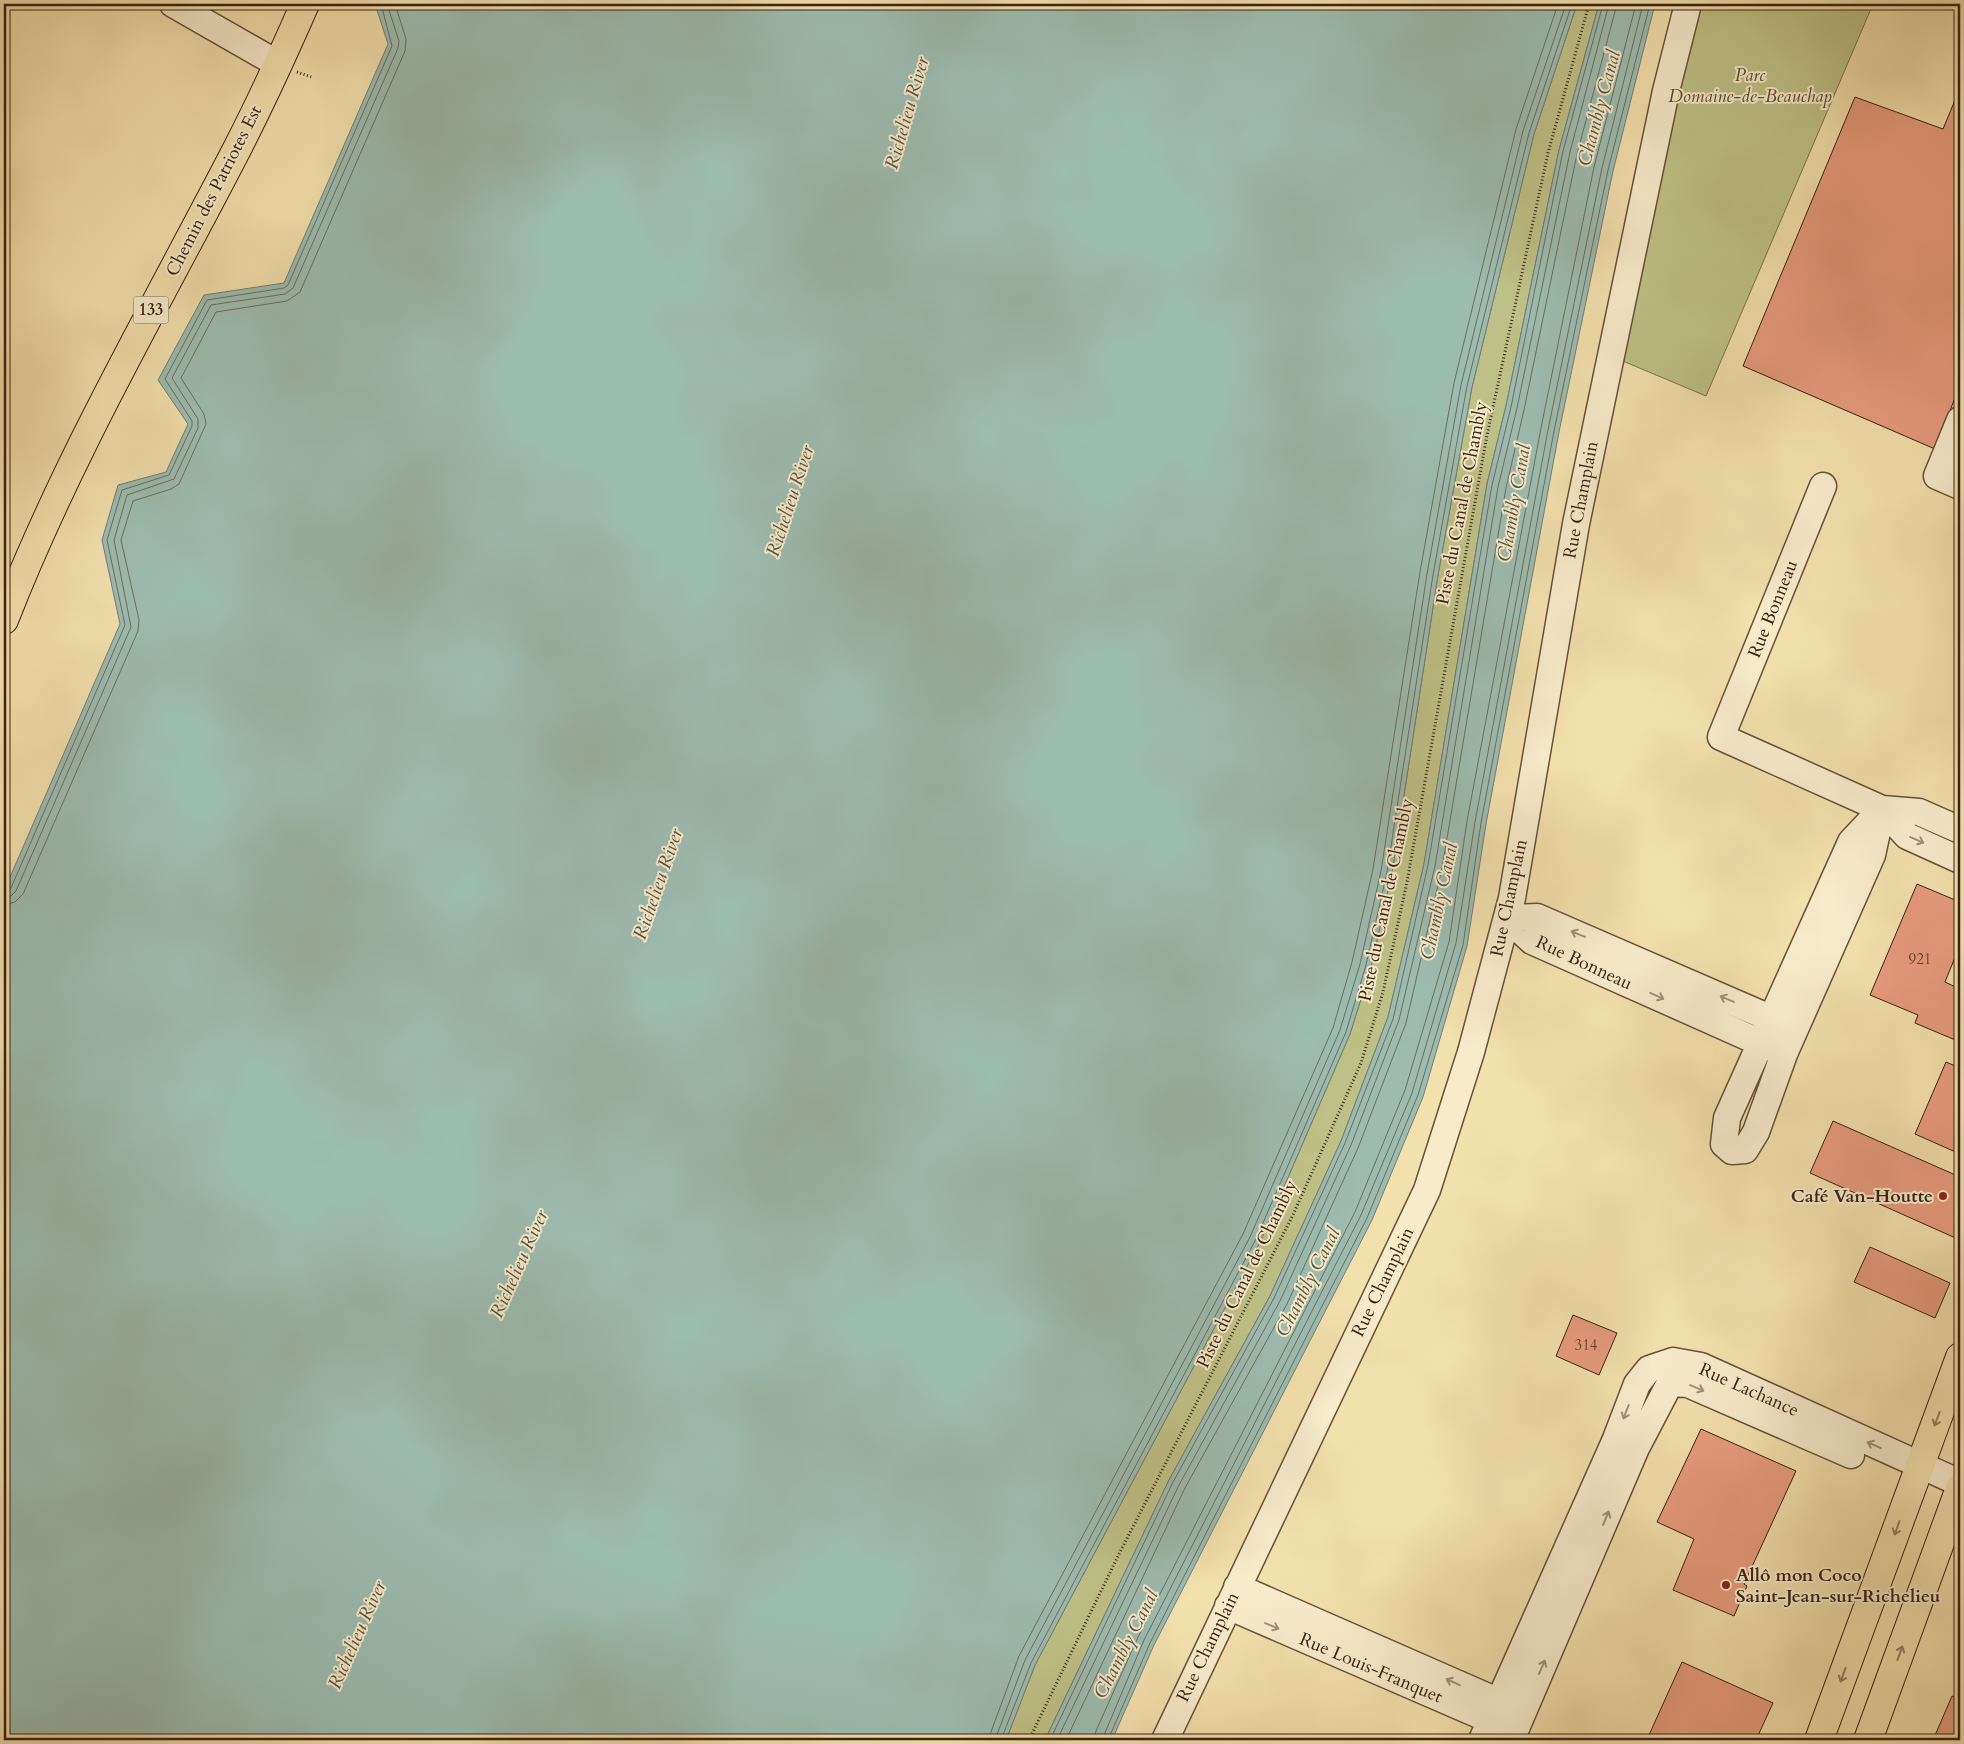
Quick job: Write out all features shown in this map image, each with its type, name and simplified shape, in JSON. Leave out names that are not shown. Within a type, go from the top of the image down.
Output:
[{"type":"main road","name":"Chemin des Patriotes Est","points":[[4,620],[41,531],[92,426],[239,146],[305,4]]},
{"type":"main road","points":[[1819,1740],[1960,1357]]},
{"type":"main road","points":[[1868,1740],[1959,1490]]},
{"type":"street","points":[[173,4],[278,64]]},
{"type":"street","name":"Rue Champlain","points":[[1165,1740],[1427,1190],[1471,1052],[1512,898],[1576,524],[1666,91],[1688,4]]},
{"type":"street","points":[[1960,420],[1938,476],[1960,486]]},
{"type":"street","name":"Rue Bonneau","points":[[1823,486],[1721,736],[1882,809],[1919,812],[1960,830]]},
{"type":"street","points":[[1773,1048],[1796,1029],[1851,842],[1882,809]]},
{"type":"street","name":"Rue Bonneau","points":[[1882,809],[1908,836],[1960,860]]},
{"type":"street","name":"Rue Bonneau","points":[[1507,918],[1538,917],[1796,1029]]},
{"type":"street","name":"Rue Bonneau","points":[[1507,918],[1532,941],[1773,1048]]},
{"type":"street","points":[[1773,1048],[1771,1018],[1825,931]]},
{"type":"street","name":"Rue Lachance","points":[[1516,1728],[1570,1574],[1626,1444],[1637,1384],[1659,1376],[1673,1361],[1701,1366],[1843,1441],[1916,1474],[1959,1490]]},
{"type":"street","name":"Rue Lachance","points":[[1490,1720],[1570,1574]]},
{"type":"street","name":"Rue Louis-Franquet","points":[[1233,1596],[1490,1720],[1516,1728]]},
{"type":"path","name":"Piste du Canal de Chambly","points":[[1029,1740],[1118,1556],[1294,1215],[1361,1063],[1383,992],[1407,882],[1487,436],[1548,154],[1589,4]]},
{"type":"green space","points":[[1577,4],[1599,4],[1559,150],[1506,406],[1487,484],[1424,864],[1388,1017],[1341,1141],[1270,1296],[1169,1480],[1045,1740],[1006,1740],[1035,1665],[1260,1242],[1350,1034],[1371,967],[1392,873],[1438,575],[1472,387],[1534,134]]},
{"type":"green space","name":"Parc Domaine-de-Beauchap","points":[[1688,4],[1873,4],[1706,396],[1611,356]]},
{"type":"water","name":"Richelieu River","points":[[375,4],[1577,4],[1534,134],[1472,387],[1438,575],[1392,873],[1371,967],[1350,1034],[1260,1242],[1035,1665],[1006,1740],[4,1740],[4,891],[120,624],[102,540],[118,485],[166,472],[188,424],[158,380],[204,295],[284,283],[388,44]]},
{"type":"water","name":"Chambly Canal","points":[[1599,4],[1655,4],[1613,171],[1559,432],[1486,824],[1467,946],[1423,1097],[1372,1220],[1154,1645],[1112,1740],[1045,1740],[1169,1480],[1270,1296],[1341,1141],[1388,1017],[1424,864],[1487,484],[1506,406],[1559,150]]},
{"type":"building","points":[[1960,88],[1960,385],[1935,449],[1743,366],[1855,97],[1943,129]]},
{"type":"building","points":[[1917,884],[1960,902],[1960,945],[1945,982],[1960,989],[1960,1042],[1915,1023],[1918,1015],[1870,995]]},
{"type":"building","points":[[1946,1062],[1960,1068],[1960,1154],[1915,1134]]},
{"type":"building","points":[[1833,1121],[1960,1177],[1960,1240],[1810,1173]]},
{"type":"building","points":[[1870,1247],[1950,1283],[1935,1318],[1854,1282]]},
{"type":"building","points":[[1573,1315],[1617,1333],[1599,1375],[1556,1356]]},
{"type":"building","points":[[1701,1429],[1796,1471],[1744,1584],[1747,1586],[1734,1616],[1673,1590],[1694,1539],[1657,1522]]},
{"type":"building","points":[[1682,1662],[1773,1703],[1756,1740],[1661,1740],[1649,1735]]},
{"type":"building","points":[[1952,1696],[1960,1700],[1960,1740],[1933,1740]]},
{"type":"place","name":"Café Van-Houtte","points":[[1943,1196]]},
{"type":"place","name":"Allô mon Coco Saint-Jean-sur-Richelieu","points":[[1726,1585]]}]
